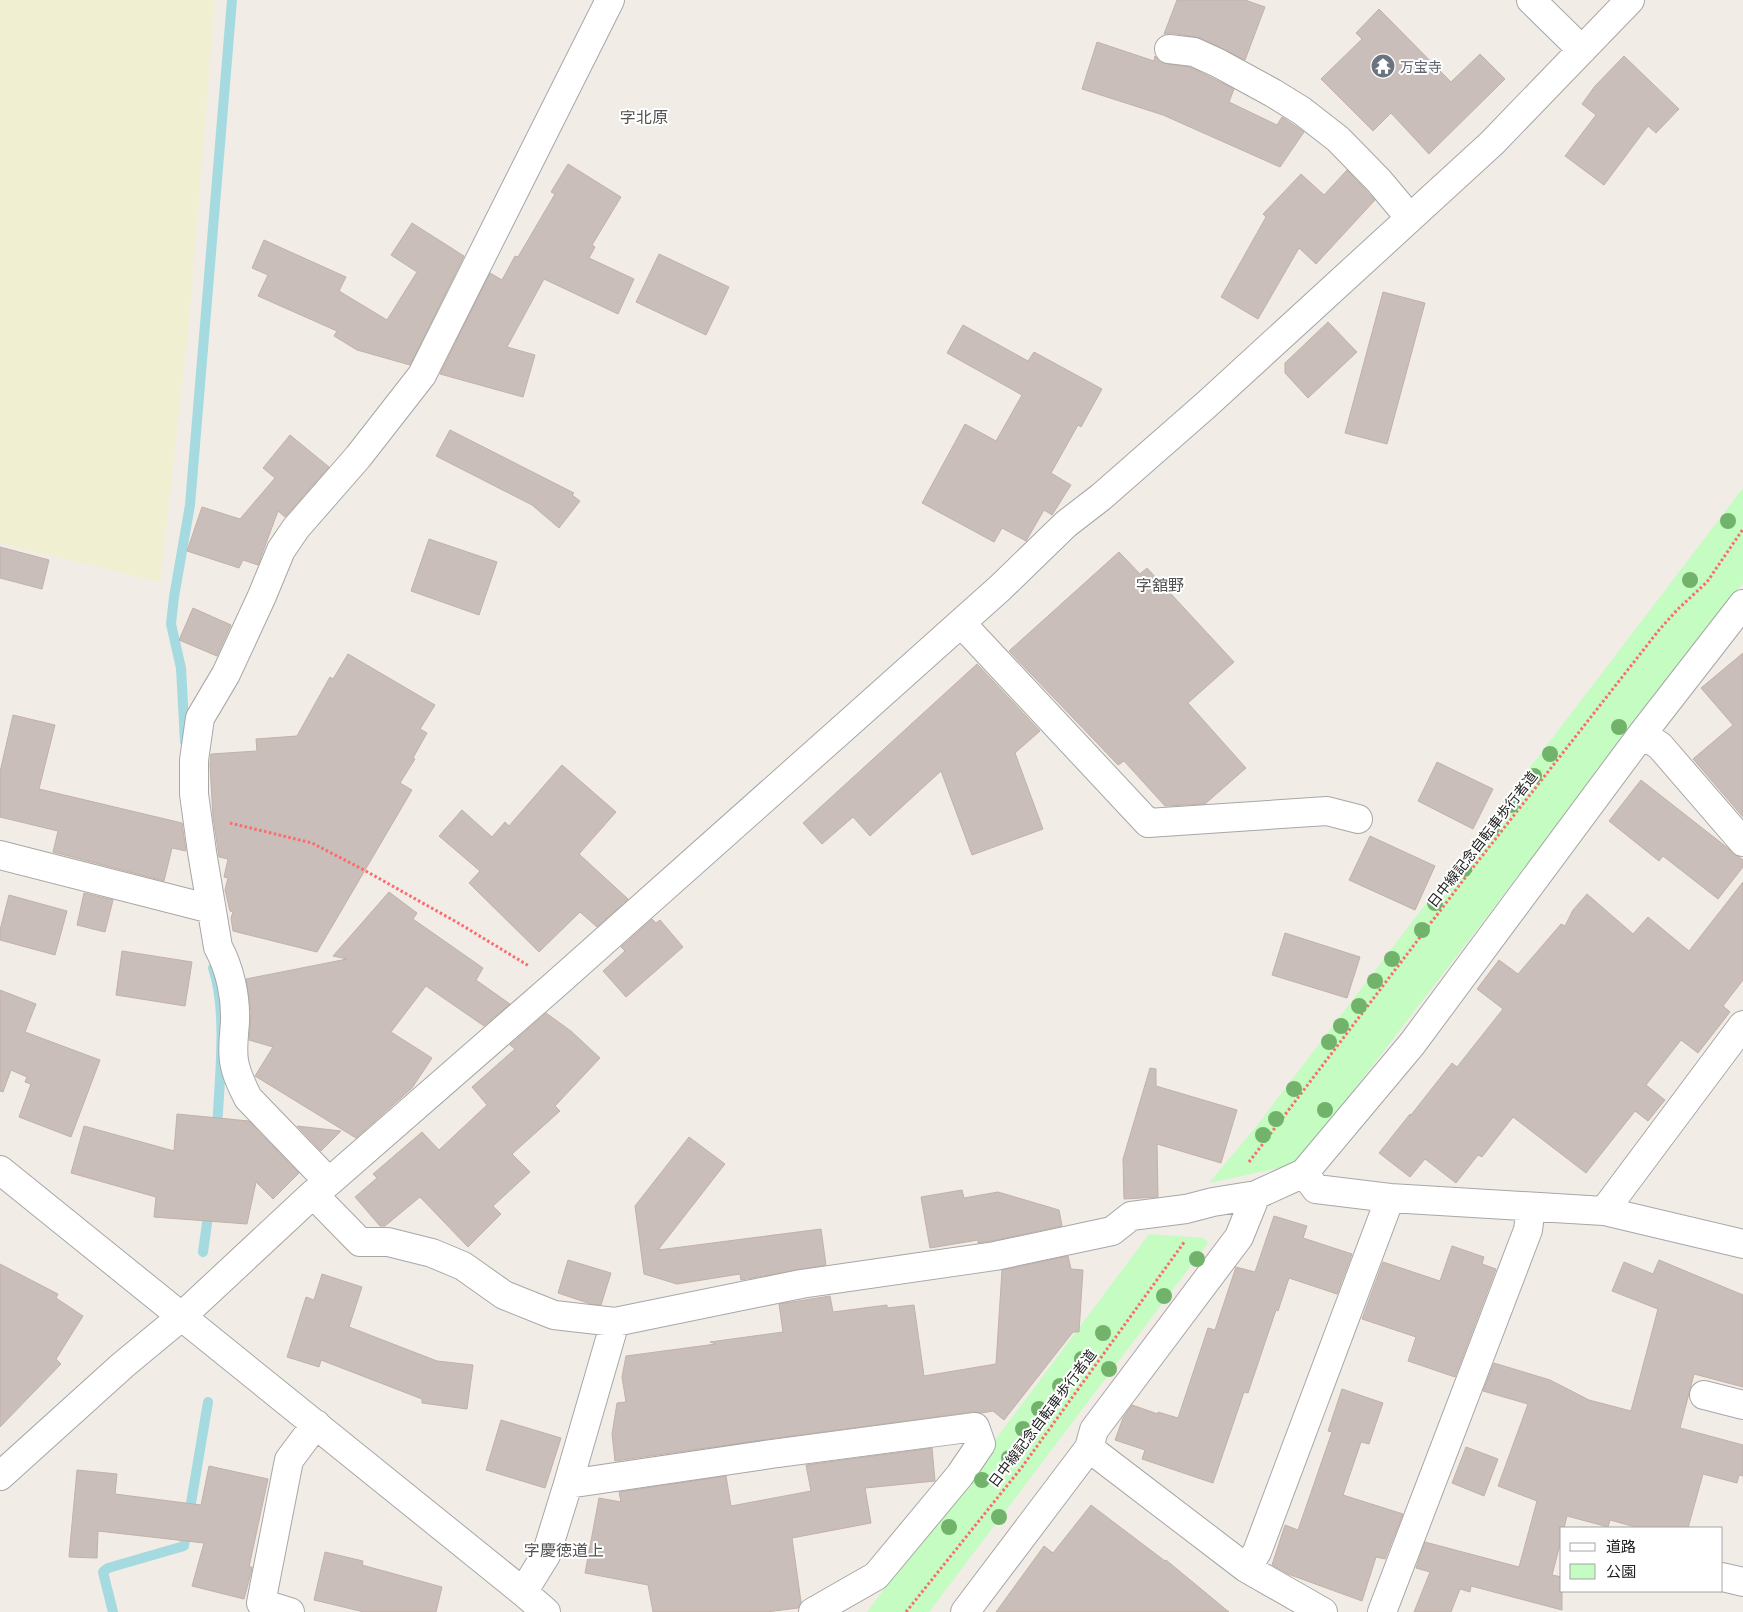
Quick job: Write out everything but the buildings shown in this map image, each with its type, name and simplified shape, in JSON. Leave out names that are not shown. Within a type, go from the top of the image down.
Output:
[{"type":"street","points":[[610,0],[422,375],[358,458],[296,528],[281,550],[226,674],[200,718],[194,760],[194,794],[218,947],[224,958],[235,1001],[232,1049],[234,1064],[248,1098],[321,1188],[360,1242],[388,1242],[432,1253],[462,1266],[504,1295],[554,1315],[615,1322],[801,1284],[995,1256],[1112,1231],[1131,1216],[1186,1210],[1213,1202],[1256,1195],[1304,1173],[1412,1044],[1642,734],[1743,604]]},
{"type":"street","points":[[1531,0],[1582,50]]},
{"type":"street","points":[[0,1476],[123,1365],[181,1317],[321,1188],[557,983],[961,623],[1066,524],[1101,497],[1206,405],[1492,143],[1630,0]]},
{"type":"street","points":[[1169,49],[1194,52],[1218,63],[1302,110],[1338,140],[1379,181],[1410,218]]},
{"type":"street","points":[[961,623],[1148,823],[1327,810],[1358,819]]},
{"type":"street","points":[[1642,734],[1660,746],[1743,842]]},
{"type":"street","points":[[0,855],[212,909]]},
{"type":"street","points":[[1604,1211],[1743,1025]]},
{"type":"street","points":[[0,1170],[316,1424],[537,1606],[546,1555],[615,1322]]},
{"type":"street","points":[[1304,1173],[1316,1189],[1390,1198],[1604,1211],[1743,1244]]},
{"type":"street","points":[[965,1612],[1089,1448],[1094,1430],[1240,1237],[1256,1195]]},
{"type":"street","points":[[1246,1568],[1257,1552],[1390,1198]]},
{"type":"street","points":[[1382,1612],[1528,1230],[1531,1207]]},
{"type":"street","points":[[1704,1395],[1743,1404]]},
{"type":"street","points":[[290,1612],[261,1603],[289,1460],[316,1424]]},
{"type":"street","points":[[568,1484],[781,1452],[975,1427],[981,1444],[960,1475],[876,1576],[812,1612]]},
{"type":"street","points":[[1089,1448],[1246,1568],[1323,1612]]},
{"type":"street","points":[[1723,1577],[1743,1582]]},
{"type":"path","name":"日中線記念自転車歩行者道","points":[[1244,1169],[1468,874],[1659,630],[1678,608],[1708,582],[1743,529]]},
{"type":"path","points":[[198,822],[231,823],[312,843],[451,919],[557,983]]},
{"type":"path","name":"日中線記念自転車歩行者道","points":[[906,1612],[1022,1467],[1190,1234]]},
{"type":"green space","points":[[0,0],[215,0],[189,322],[160,582],[0,543]]},
{"type":"green space","points":[[1743,488],[1743,583],[1297,1164],[1209,1183],[1255,1128]]},
{"type":"green space","points":[[1149,1234],[1203,1238],[1208,1243],[929,1612],[867,1612]]},
{"type":"waterway","points":[[185,742],[181,668],[171,624],[190,505],[232,0]]},
{"type":"waterway","points":[[213,968],[218,985],[221,1026],[221,1069],[217,1130]]},
{"type":"waterway","points":[[203,1252],[209,1209]]},
{"type":"waterway","points":[[189,1515],[208,1402]]},
{"type":"waterway","points":[[113,1612],[103,1572],[108,1568],[184,1546],[187,1529]]},
{"type":"place","name":"万宝寺","points":[[1383,66]]},
{"type":"district","name":"字北原","points":[[644,117]]},
{"type":"district","name":"字舘野","points":[[1160,585]]},
{"type":"district","name":"字慶徳道上","points":[[564,1550]]}]
